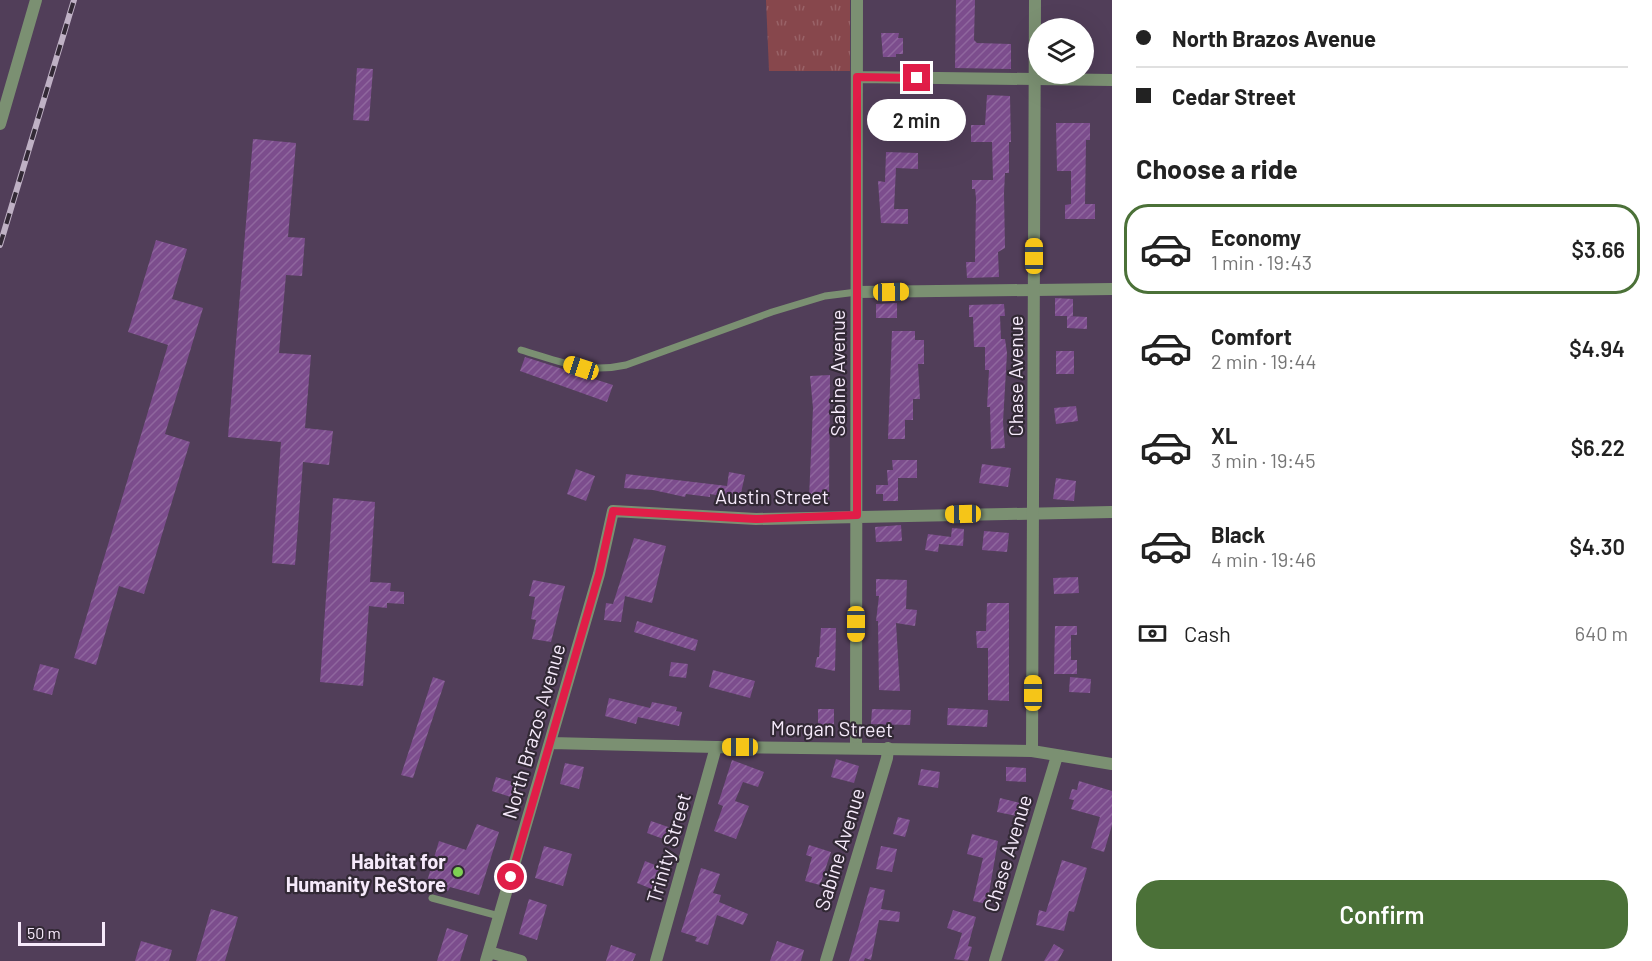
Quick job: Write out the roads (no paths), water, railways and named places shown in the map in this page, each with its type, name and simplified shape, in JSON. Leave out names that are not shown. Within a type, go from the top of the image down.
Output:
[{"type":"street","points":[[0,124],[36,0]]},
{"type":"street","name":"Sabine Avenue","points":[[856,747],[858,0]]},
{"type":"street","name":"Chase Avenue","points":[[1035,0],[1035,18]]},
{"type":"street","points":[[857,77],[1028,80]]},
{"type":"street","points":[[1094,80],[1112,80]]},
{"type":"street","name":"Chase Avenue","points":[[1032,751],[1035,512],[1035,84]]},
{"type":"street","points":[[857,292],[1112,289]]},
{"type":"street","name":"Austin Street","points":[[613,511],[756,519],[857,515],[1112,512]]},
{"type":"street","name":"North Brazos Avenue","points":[[488,956],[599,574],[613,511]]},
{"type":"street","name":"Morgan Street","points":[[551,743],[1032,751],[1112,764]]},
{"type":"street","name":"Trinity Street","points":[[656,961],[716,747]]},
{"type":"street","name":"Sabine Avenue","points":[[826,961],[887,758],[888,748]]},
{"type":"street","name":"Chase Avenue","points":[[995,961],[1045,811],[1058,756]]},
{"type":"street","points":[[488,956],[521,961]]},
{"type":"lane","points":[[521,350],[581,368],[604,370],[626,365],[772,312],[825,296],[857,292]]},
{"type":"lane","points":[[432,898],[499,916]]},
{"type":"railway","points":[[0,245],[74,0]]},
{"type":"place","name":"Habitat for Humanity ReStore","points":[[458,872]]}]
